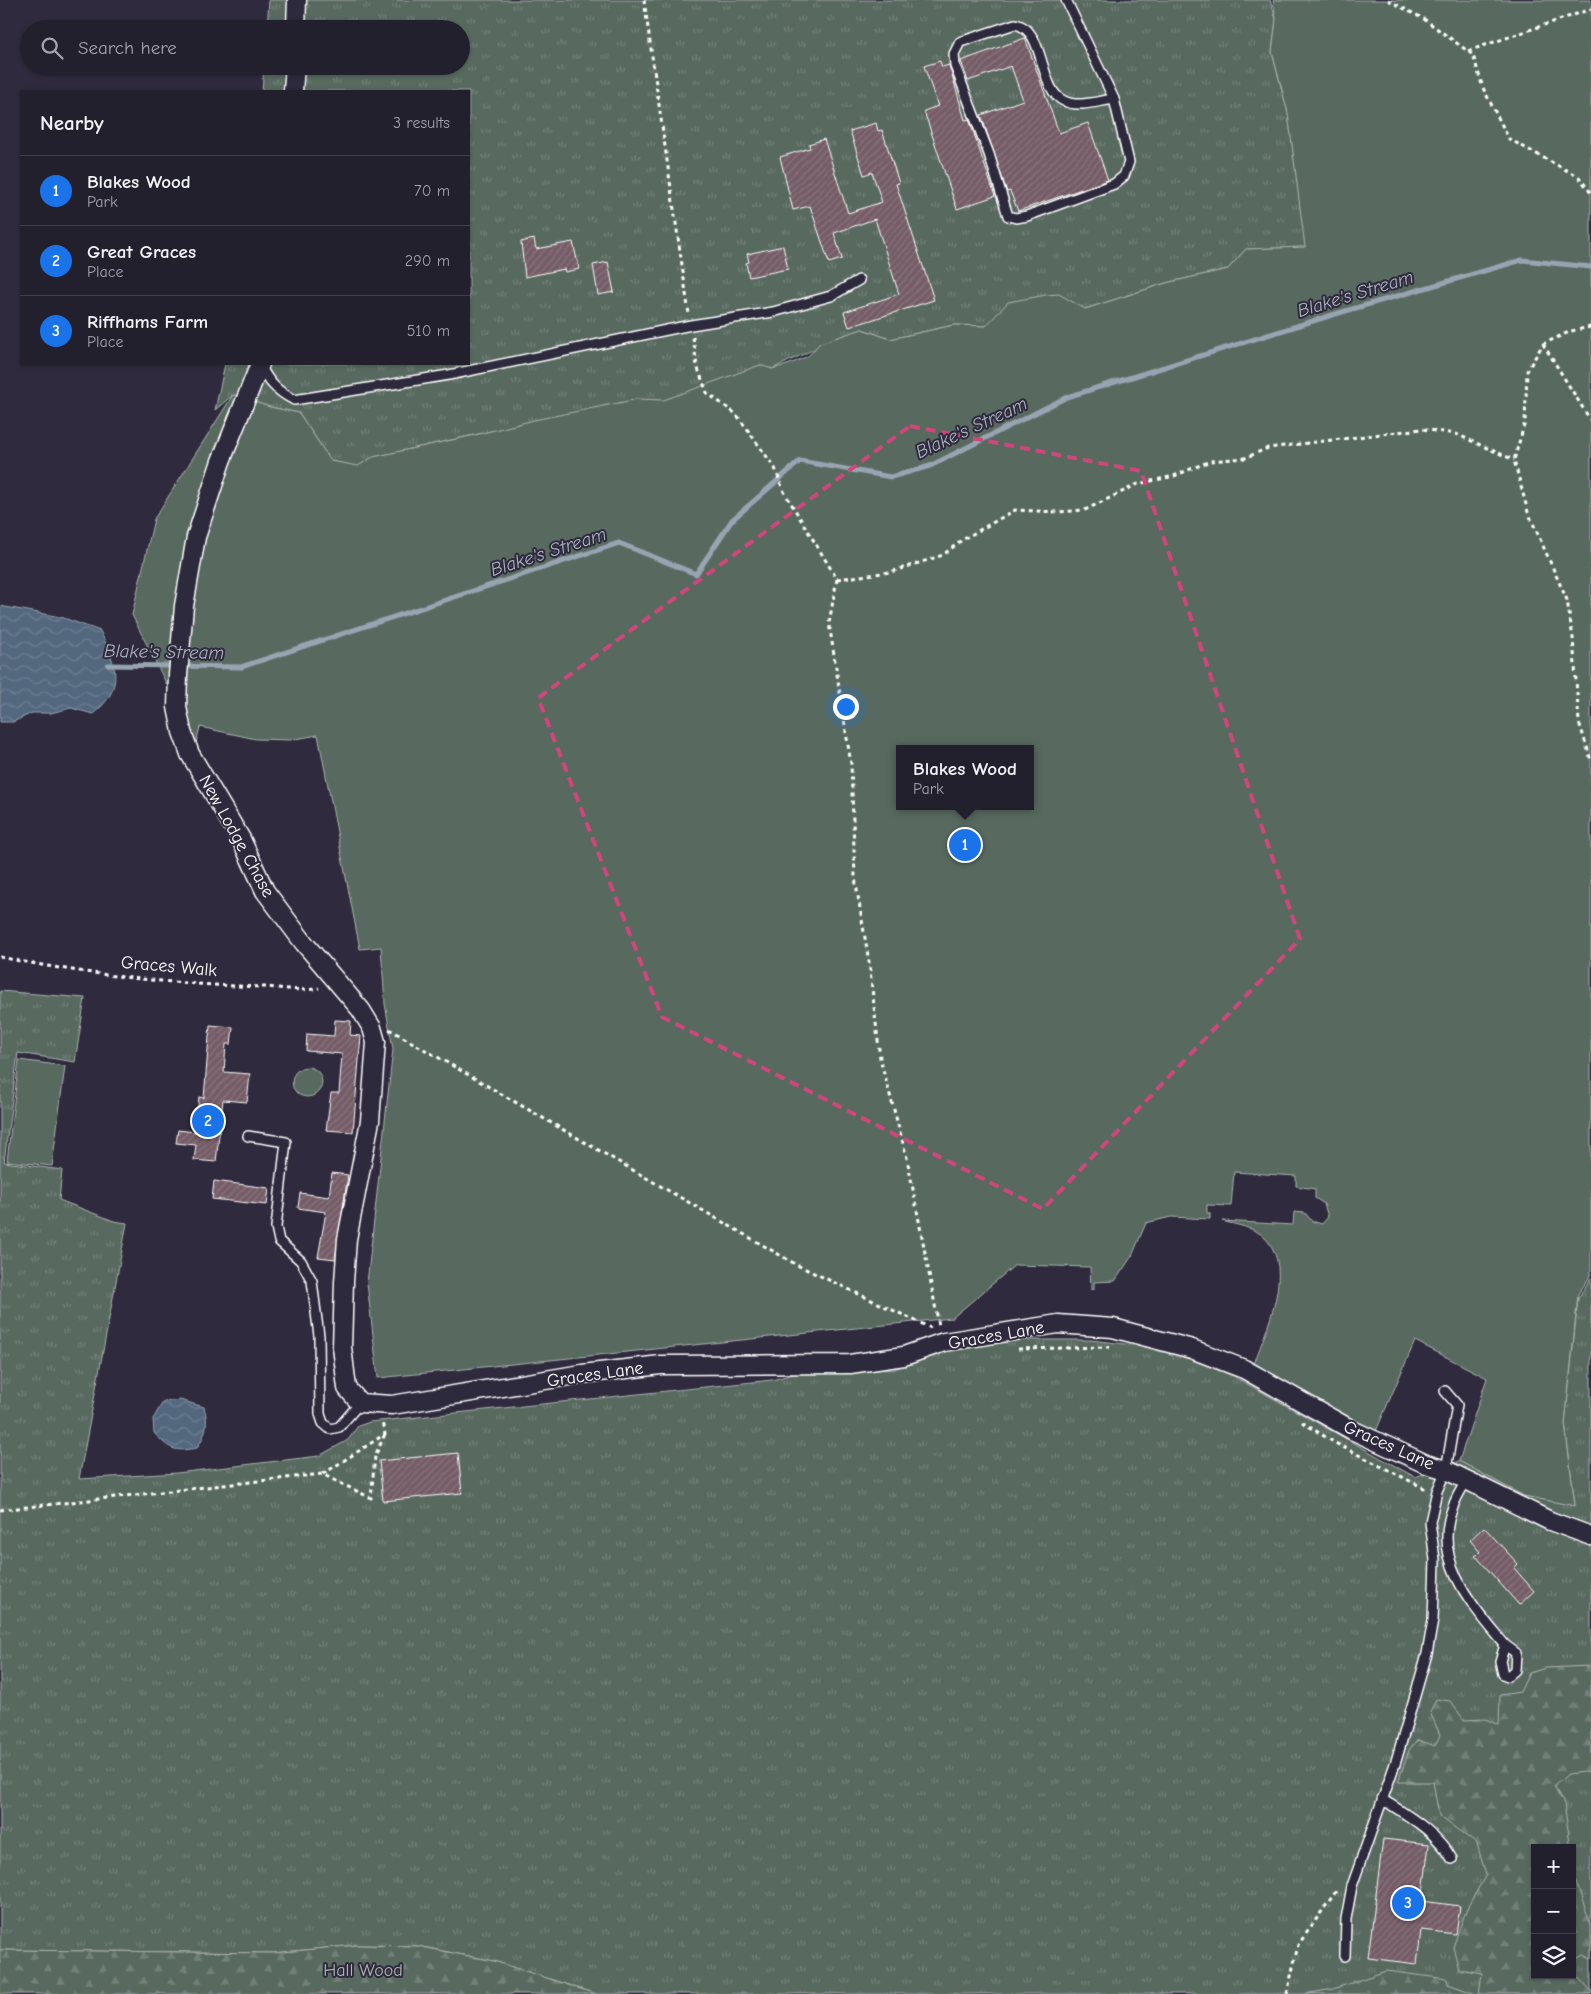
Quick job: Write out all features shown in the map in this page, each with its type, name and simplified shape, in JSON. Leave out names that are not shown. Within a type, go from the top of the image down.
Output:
[{"type":"street","points":[[296,20],[297,0]]},
{"type":"street","points":[[293,90],[294,75]]},
{"type":"street","name":"New Lodge Chase","points":[[260,365],[221,461],[196,537],[184,606],[177,707],[182,732],[190,754],[240,839],[265,891],[304,943],[369,1020],[376,1042],[370,1121],[347,1239],[344,1282],[342,1347],[347,1388],[360,1403]]},
{"type":"street","name":"Graces Lane","points":[[360,1403],[378,1406],[582,1374],[661,1365],[850,1364],[904,1356],[944,1342],[1058,1324],[1113,1328],[1192,1349],[1236,1365],[1352,1430],[1426,1464],[1446,1470],[1550,1522],[1591,1536]]},
{"type":"lane","points":[[1066,0],[1114,100],[1129,162],[1124,176],[1114,184],[1027,216],[1016,218],[1008,216],[989,154],[955,66],[956,46],[960,42],[1015,24],[1022,25],[1027,28],[1033,38],[1055,96],[1065,102],[1077,104],[1114,100]]},
{"type":"lane","points":[[260,365],[268,380],[278,392],[294,400],[449,376],[691,325],[773,312],[831,296],[859,280]]},
{"type":"lane","points":[[248,1136],[286,1142],[276,1227],[279,1241],[302,1261],[312,1280],[320,1336],[320,1414],[323,1423],[330,1429],[338,1427],[360,1403]]},
{"type":"lane","points":[[1345,1956],[1346,1919],[1352,1886],[1412,1712],[1427,1654],[1433,1620],[1434,1592],[1434,1560],[1430,1522],[1437,1490],[1446,1470],[1457,1405],[1445,1391]]},
{"type":"lane","points":[[1467,1480],[1453,1506],[1448,1525],[1447,1552],[1459,1585],[1505,1645]]},
{"type":"lane","points":[[1382,1799],[1429,1830],[1445,1845],[1452,1859]]},
{"type":"path","points":[[388,1029],[797,1265],[941,1332],[907,1158],[880,1058],[869,962],[854,878],[851,764],[829,622],[837,578],[783,490],[775,468],[736,414],[707,394],[697,366],[644,0]]},
{"type":"path","points":[[1390,1],[1397,0]]},
{"type":"path","points":[[1390,1],[1424,19],[1473,56],[1483,88],[1509,139],[1579,177],[1591,193]]},
{"type":"path","points":[[1467,51],[1591,8]]},
{"type":"path","points":[[1591,327],[1571,331],[1544,344],[1527,371],[1525,422],[1514,460],[1528,512],[1567,600],[1573,638],[1579,722],[1591,760]]},
{"type":"path","points":[[1544,344],[1591,422]]},
{"type":"path","points":[[837,578],[891,572],[943,555],[962,540],[1016,510],[1057,512],[1084,510],[1138,484],[1174,476],[1210,461],[1245,458],[1268,448],[1422,429],[1456,434],[1514,460]]},
{"type":"path","name":"Graces Walk","points":[[0,957],[39,965],[164,982],[318,989],[335,978]]},
{"type":"path","points":[[1017,1349],[1113,1347]]},
{"type":"path","points":[[322,1474],[372,1498],[375,1456],[385,1434],[378,1406]]},
{"type":"path","points":[[1301,1421],[1306,1427],[1334,1443],[1424,1488],[1424,1497]]},
{"type":"path","points":[[0,1510],[322,1474],[385,1434]]},
{"type":"path","points":[[1287,1994],[1298,1945],[1340,1887]]},
{"type":"highlighted area","points":[[910,426],[1141,471],[1300,939],[1043,1209],[662,1017],[538,698]]},
{"type":"green space","points":[[269,0],[1270,0],[1276,19],[1272,52],[1288,113],[1306,247],[1246,249],[1228,269],[1166,283],[1085,309],[986,326],[954,325],[890,339],[862,329],[840,337],[772,369],[664,403],[634,400],[374,457],[365,469],[331,461],[299,413],[270,407],[233,395],[215,410],[225,365],[470,365],[470,90],[262,90],[263,75],[470,75],[470,20],[268,20]]},
{"type":"green space","points":[[1273,0],[1591,0],[1591,1275],[1578,1294],[1565,1424],[1575,1506],[1524,1496],[1459,1461],[1487,1378],[1415,1341],[1376,1431],[1298,1394],[1253,1367],[1275,1301],[1278,1267],[1274,1251],[1261,1234],[1222,1221],[1293,1225],[1294,1212],[1305,1213],[1312,1221],[1322,1224],[1328,1217],[1324,1204],[1315,1198],[1315,1189],[1296,1186],[1296,1176],[1234,1172],[1231,1206],[1207,1205],[1207,1213],[1210,1213],[1210,1219],[1171,1217],[1146,1223],[1132,1256],[1115,1281],[1094,1282],[1094,1289],[1091,1290],[1090,1267],[1015,1265],[952,1318],[378,1378],[367,1283],[393,1049],[385,1004],[381,947],[360,949],[318,735],[290,740],[256,739],[200,727],[196,743],[132,615],[154,519],[233,395],[270,407],[299,413],[331,461],[358,466],[373,457],[534,420],[638,399],[664,400],[760,365],[772,369],[790,364],[808,356],[820,343],[862,329],[890,339],[954,325],[986,326],[1008,302],[1046,295],[1059,294],[1085,309],[1166,283],[1228,269],[1246,249],[1305,247],[1288,113],[1272,52],[1276,19]]},
{"type":"green space","points":[[0,991],[85,998],[75,1062],[18,1053],[4,1162],[62,1170],[59,1200],[114,1221],[127,1223],[79,1479],[177,1473],[319,1456],[348,1440],[358,1426],[370,1422],[772,1380],[800,1372],[894,1369],[943,1351],[1013,1340],[1091,1340],[1160,1348],[1233,1376],[1415,1477],[1459,1461],[1524,1496],[1575,1505],[1565,1424],[1578,1298],[1591,1278],[1591,1994],[596,1994],[494,1961],[417,1946],[357,1945],[273,1953],[0,1950]]},
{"type":"green space","points":[[19,1060],[65,1066],[52,1166],[7,1161]]},
{"type":"green space","points":[[307,1067],[318,1071],[322,1082],[318,1093],[307,1097],[296,1093],[292,1082],[296,1071]]},
{"type":"green space","points":[[1591,1666],[1591,1771],[1568,1774],[1554,1786],[1564,1804],[1570,1844],[1531,1844],[1531,1979],[1576,1979],[1576,1974],[1591,1991],[1591,1994],[1479,1994],[1482,1973],[1459,1969],[1453,1947],[1467,1908],[1486,1875],[1477,1844],[1439,1816],[1433,1782],[1398,1782],[1409,1750],[1418,1740],[1435,1746],[1440,1735],[1430,1712],[1436,1699],[1450,1701],[1464,1720],[1485,1719],[1499,1725],[1500,1695],[1520,1692],[1529,1673],[1546,1668]]},
{"type":"green space","points":[[1576,1882],[1591,1925],[1591,1959],[1583,1955],[1576,1959]]},
{"type":"green space","name":"Hall Wood","points":[[357,1945],[417,1946],[494,1961],[596,1994],[0,1994],[0,1950],[273,1953]]},
{"type":"green space","points":[[1386,1971],[1447,1979],[1448,1984],[1476,1994],[1305,1994],[1333,1989]]},
{"type":"water","points":[[0,606],[61,617],[100,631],[114,664],[115,675],[110,695],[93,714],[71,708],[51,713],[32,713],[13,722],[0,722]]},
{"type":"water","points":[[180,1400],[204,1407],[206,1428],[197,1448],[183,1450],[173,1448],[164,1443],[154,1433],[153,1419],[163,1402]]},
{"type":"building","points":[[1025,38],[1059,133],[1088,123],[1108,180],[1018,211],[1010,191],[1007,192],[981,115],[1023,100],[1011,66],[968,81],[961,61]]},
{"type":"building","points":[[940,61],[942,67],[949,65],[965,120],[969,119],[995,196],[957,209],[924,111],[938,106],[924,66]]},
{"type":"building","points":[[876,123],[878,131],[882,130],[899,183],[896,184],[934,300],[849,327],[844,312],[899,294],[875,219],[834,233],[842,259],[829,263],[810,206],[793,210],[780,157],[810,148],[809,144],[824,139],[848,213],[882,202],[872,172],[864,175],[850,131]]},
{"type":"building","points":[[534,239],[536,249],[573,242],[579,269],[565,272],[564,269],[525,277],[521,242]]},
{"type":"building","points":[[783,246],[788,269],[749,277],[746,263],[749,262],[747,254]]},
{"type":"building","points":[[608,262],[614,292],[598,295],[593,265]]},
{"type":"building","points":[[335,1020],[351,1021],[350,1035],[361,1036],[353,1132],[326,1130],[331,1093],[339,1093],[342,1054],[306,1051],[307,1034],[334,1036]]},
{"type":"building","points":[[210,1025],[233,1027],[231,1044],[226,1044],[224,1072],[250,1074],[247,1102],[223,1100],[216,1162],[194,1160],[196,1145],[176,1143],[178,1130],[195,1132],[199,1097],[204,1098]]},
{"type":"building","points":[[332,1173],[348,1175],[335,1259],[318,1257],[326,1212],[298,1208],[300,1193],[329,1197]]},
{"type":"building","points":[[214,1181],[269,1188],[267,1205],[212,1199]]},
{"type":"building","points":[[458,1453],[462,1493],[383,1501],[379,1461]]},
{"type":"building","points":[[1484,1527],[1518,1564],[1514,1568],[1534,1591],[1519,1605],[1475,1555],[1480,1552],[1470,1540]]},
{"type":"building","points":[[1383,1839],[1429,1844],[1422,1901],[1460,1906],[1456,1934],[1421,1930],[1417,1964],[1368,1958]]},
{"type":"waterway","name":"Blake's Stream","points":[[108,665],[241,667],[619,543],[696,574],[732,520],[800,461],[891,477],[930,466],[1067,397],[1342,312],[1522,260],[1591,267]]},
{"type":"place","name":"Blakes Wood","points":[[965,845]]},
{"type":"place","name":"Great Graces","points":[[208,1121]]},
{"type":"place","name":"Riffhams Farm","points":[[1408,1903]]}]
